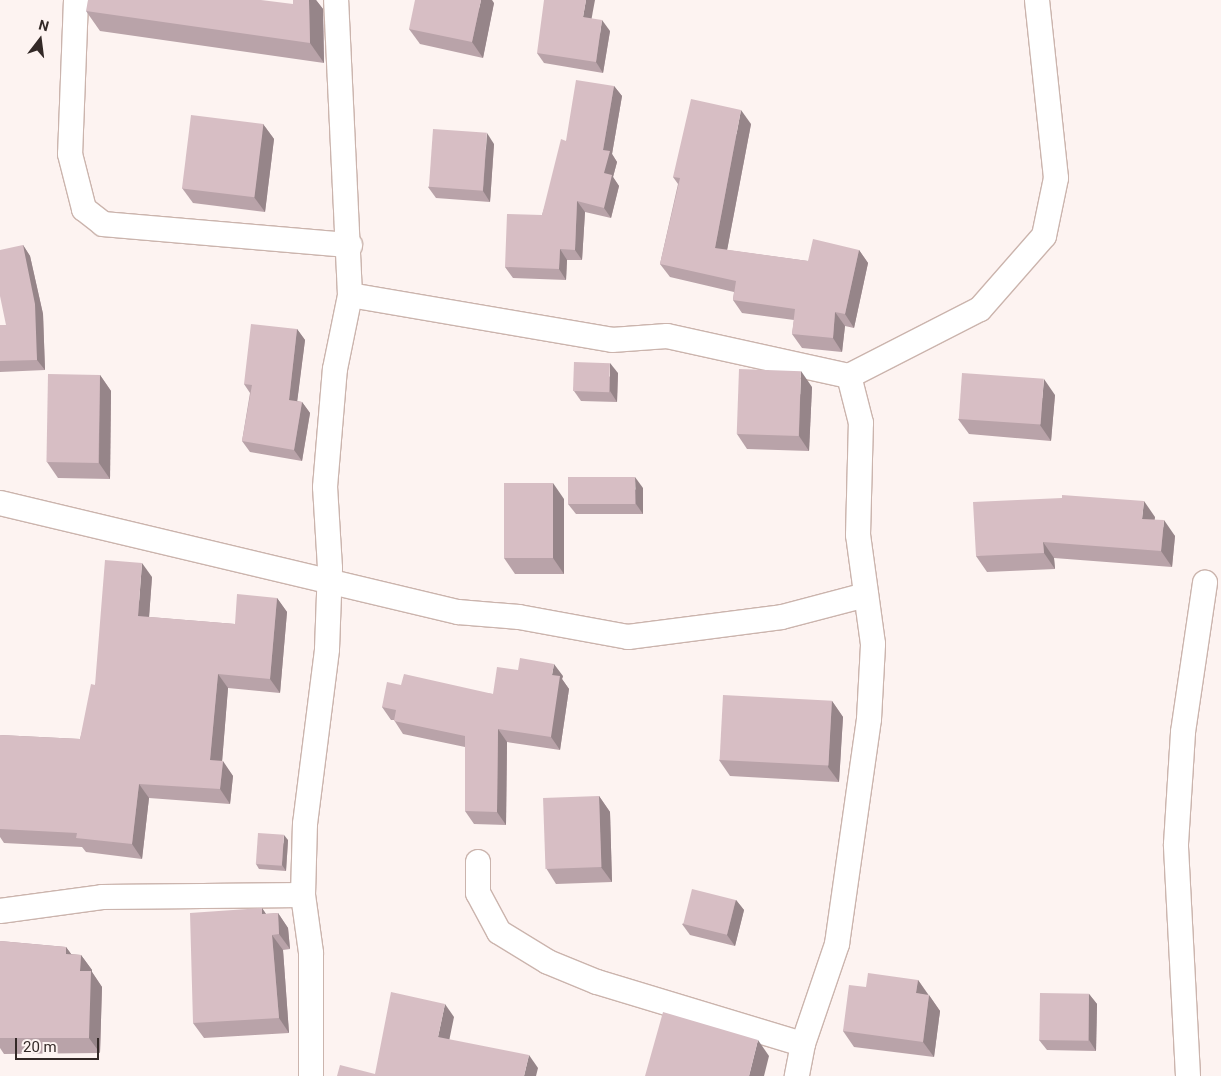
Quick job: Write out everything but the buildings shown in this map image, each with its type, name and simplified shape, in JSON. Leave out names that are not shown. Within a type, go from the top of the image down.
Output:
[{"type":"street","points":[[76,0],[70,154],[84,208],[103,224],[350,245]]},
{"type":"street","points":[[311,1076],[311,953],[303,895],[305,824],[327,649],[330,582],[325,487],[335,369],[350,295],[350,245],[336,0]]},
{"type":"street","points":[[350,295],[612,340],[667,336],[849,376],[980,309],[1044,236],[1056,178],[1037,0]]},
{"type":"street","points":[[797,1076],[804,1044],[837,944],[852,850],[873,644],[858,535],[861,423],[849,376]]},
{"type":"street","points":[[0,503],[458,612],[519,617],[628,637],[782,617],[866,595]]},
{"type":"street","points":[[1188,1076],[1177,923],[1176,844],[1183,732],[1205,583]]},
{"type":"street","points":[[478,862],[478,893],[499,932],[548,962],[597,982],[804,1044]]},
{"type":"street","points":[[0,911],[102,897],[303,895]]}]
